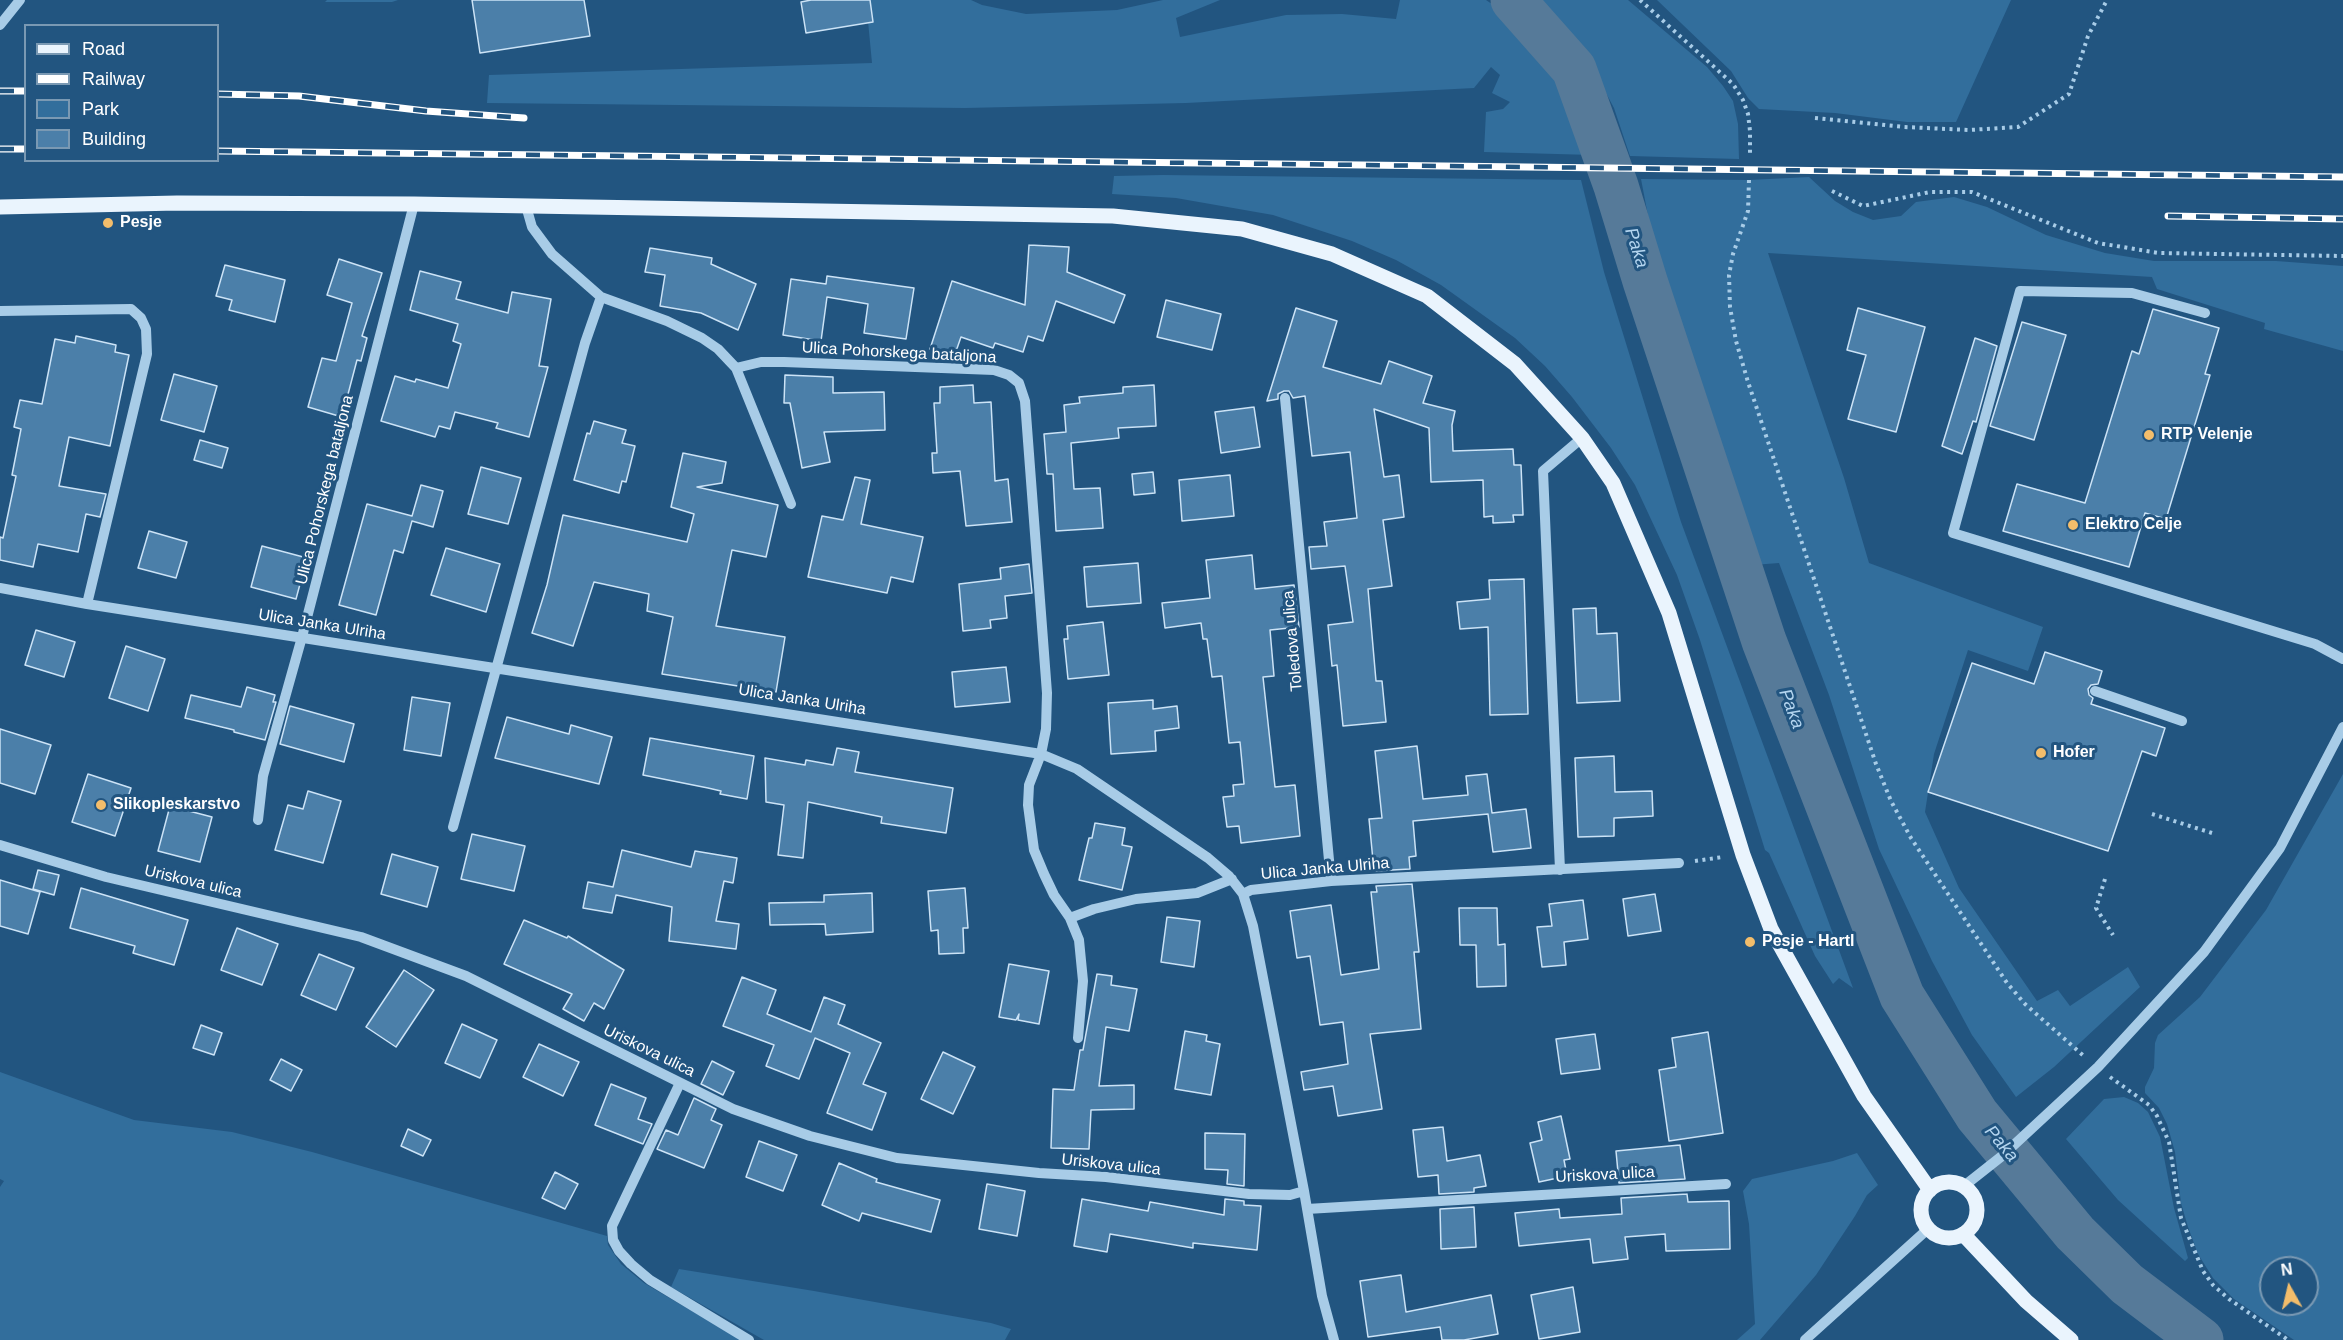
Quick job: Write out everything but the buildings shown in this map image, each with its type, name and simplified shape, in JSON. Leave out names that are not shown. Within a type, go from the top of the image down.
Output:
[{"type":"main road","points":[[0,207],[177,203],[414,204],[1113,216],[1242,229],[1332,254],[1427,296],[1515,364],[1582,438],[1613,483],[1669,613],[1743,855],[1771,930],[1864,1096],[1930,1190]]},
{"type":"main road","points":[[1946,1182],[1964,1186],[1976,1201],[1977,1210],[1971,1228],[1954,1237],[1936,1234],[1929,1228],[1922,1213],[1925,1196],[1930,1190],[1946,1182]]},
{"type":"main road","points":[[1963,1234],[2026,1301],[2071,1340]]},
{"type":"street","points":[[0,25],[20,0]]},
{"type":"street","name":"Ulica Pohorskega bataljona","points":[[258,820],[263,776],[302,637],[414,204]]},
{"type":"street","points":[[525,206],[532,227],[552,254],[601,297],[667,321],[702,338],[718,349],[736,368],[791,504]]},
{"type":"street","points":[[2205,313],[2132,293],[2020,291],[1953,533],[2315,644],[2343,659]]},
{"type":"street","points":[[453,827],[585,343],[601,297]]},
{"type":"street","points":[[0,311],[131,309],[141,318],[146,329],[147,354],[87,604]]},
{"type":"street","name":"Ulica Pohorskega bataljona","points":[[736,368],[762,362],[784,362],[994,370],[1009,375],[1019,382],[1025,401],[1047,693],[1046,729],[1041,754]]},
{"type":"street","name":"Toledova ulica","points":[[1285,398],[1331,881]]},
{"type":"street","points":[[1560,870],[1543,471],[1582,438]]},
{"type":"street","name":"Ulica Janka Ulriha","points":[[0,588],[87,604],[1041,754],[1077,769],[1208,858],[1232,879],[1243,894],[1251,890],[1331,881],[1679,863]]},
{"type":"street","points":[[2095,691],[2182,721]]},
{"type":"street","points":[[1964,1186],[1989,1167],[2098,1067],[2204,952],[2280,848],[2343,727]]},
{"type":"street","points":[[1041,754],[1029,785],[1029,825],[1034,849],[1044,874],[1054,896],[1070,918],[1079,940],[1083,981],[1078,1038]]},
{"type":"street","name":"Uriskova ulica","points":[[0,845],[106,877],[361,937],[466,976],[733,1109],[810,1136],[897,1158],[1039,1173],[1106,1177],[1249,1194],[1290,1195],[1304,1191]]},
{"type":"street","points":[[1070,918],[1136,898],[1197,893],[1232,879]]},
{"type":"street","points":[[1243,894],[1253,926],[1322,1296],[1334,1340]]},
{"type":"street","points":[[680,1083],[612,1226],[613,1240],[631,1264],[650,1280],[749,1340]]},
{"type":"street","name":"Uriskova ulica","points":[[1307,1209],[1726,1184]]},
{"type":"street","points":[[1805,1340],[1929,1228]]},
{"type":"path","points":[[1640,0],[1733,84],[1748,114],[1750,158]]},
{"type":"path","points":[[1815,118],[1904,127],[1969,130],[2018,127],[2068,94],[2088,36],[2106,0]]},
{"type":"path","points":[[1749,180],[1748,212],[1733,254],[1729,275],[1730,307],[1737,341],[1755,403],[1876,764],[1891,801],[1911,838],[2007,983],[2025,1004],[2079,1052]]},
{"type":"path","points":[[1832,190],[1863,206],[1930,192],[1972,192],[2098,243],[2159,253],[2343,256]]},
{"type":"path","points":[[2152,814],[2212,833]]},
{"type":"path","points":[[1679,863],[1743,855]]},
{"type":"path","points":[[2104,879],[2096,908],[2113,935]]},
{"type":"path","points":[[2128,1091],[2149,1105],[2157,1116],[2169,1142],[2181,1218],[2203,1271],[2213,1285],[2229,1299],[2288,1340]]},
{"type":"green space","points":[[327,0],[398,0],[392,2],[325,2]]},
{"type":"green space","points":[[866,0],[971,0],[982,5],[1026,14],[1117,10],[1163,0],[1220,0],[1176,18],[1180,37],[1286,15],[1342,14],[1396,19],[1400,0],[1486,0],[1508,15],[1540,50],[1562,84],[1593,155],[1484,152],[1486,112],[1503,109],[1510,102],[1492,93],[1500,75],[1491,67],[1474,88],[1186,103],[965,108],[487,103],[489,75],[872,63]]},
{"type":"green space","points":[[1532,0],[1628,0],[1707,67],[1723,86],[1733,101],[1738,124],[1739,159],[1630,156],[1614,108],[1590,63],[1546,11]]},
{"type":"green space","points":[[1657,0],[2011,0],[1956,122],[1907,122],[1835,113],[1759,109],[1748,98],[1731,71]]},
{"type":"green space","points":[[1114,176],[1581,180],[1604,272],[1681,522],[1853,988],[1839,978],[1833,984],[1815,956],[1769,853],[1765,850],[1700,640],[1677,575],[1635,485],[1611,448],[1572,397],[1545,366],[1515,338],[1441,285],[1396,260],[1352,241],[1273,215],[1176,198],[1112,194]]},
{"type":"green space","points":[[1809,177],[1835,201],[1873,220],[1901,216],[1916,202],[1954,197],[1987,207],[2046,235],[2105,253],[2154,261],[2276,261],[2343,266],[2343,351],[2264,329],[2265,323],[2157,289],[2152,277],[1768,253],[1844,478],[1869,563],[2043,627],[2028,671],[1968,650],[1934,754],[1925,812],[1959,888],[2037,1001],[2058,990],[2070,1006],[2128,967],[2140,987],[2054,1067],[2016,1097],[1972,1035],[1932,961],[1879,849],[1829,695],[1779,563],[1753,565],[1655,252],[1641,179],[1749,180]]},
{"type":"green space","points":[[2343,774],[2343,1340],[2294,1340],[2234,1299],[2213,1278],[2198,1254],[2181,1203],[2175,1152],[2167,1124],[2159,1108],[2145,1093],[2145,1087],[2154,1068],[2155,1043],[2158,1035],[2200,997],[2266,910]]},
{"type":"green space","points":[[0,1072],[134,1120],[232,1132],[312,1152],[607,1236],[608,1245],[621,1264],[644,1283],[741,1340],[0,1340],[0,1187],[4,1181],[0,1179]]},
{"type":"green space","points":[[2124,1097],[2138,1103],[2148,1112],[2160,1137],[2174,1208],[2188,1258],[2185,1261],[2118,1200],[2066,1139],[2104,1099]]},
{"type":"green space","points":[[1857,1153],[1878,1185],[1867,1195],[1816,1275],[1760,1340],[1737,1340],[1755,1324],[1749,1224],[1743,1191],[1752,1179],[1833,1161]]},
{"type":"green space","points":[[679,1269],[814,1291],[991,1323],[1011,1329],[1005,1340],[764,1340],[671,1287]]},
{"type":"waterway","name":"Paka","points":[[1513,0],[1574,69],[1616,186],[1645,281],[1764,641],[1902,996],[1977,1115],[2075,1233],[2127,1284],[2201,1340]]},
{"type":"railway","points":[[0,91],[24,91]]},
{"type":"railway","points":[[219,94],[299,96],[426,111],[524,118]]},
{"type":"railway","points":[[0,149],[24,149]]},
{"type":"railway","points":[[219,151],[2343,177]]},
{"type":"railway","points":[[2168,216],[2343,219]]},
{"type":"place","name":"Pesje","points":[[108,223]]},
{"type":"place","name":"RTP Velenje","points":[[2149,435]]},
{"type":"place","name":"Elektro Celje","points":[[2073,525]]},
{"type":"place","name":"Hofer","points":[[2041,753]]},
{"type":"place","name":"Slikopleskarstvo","points":[[101,805]]},
{"type":"place","name":"Pesje - Hartl","points":[[1750,942]]}]
